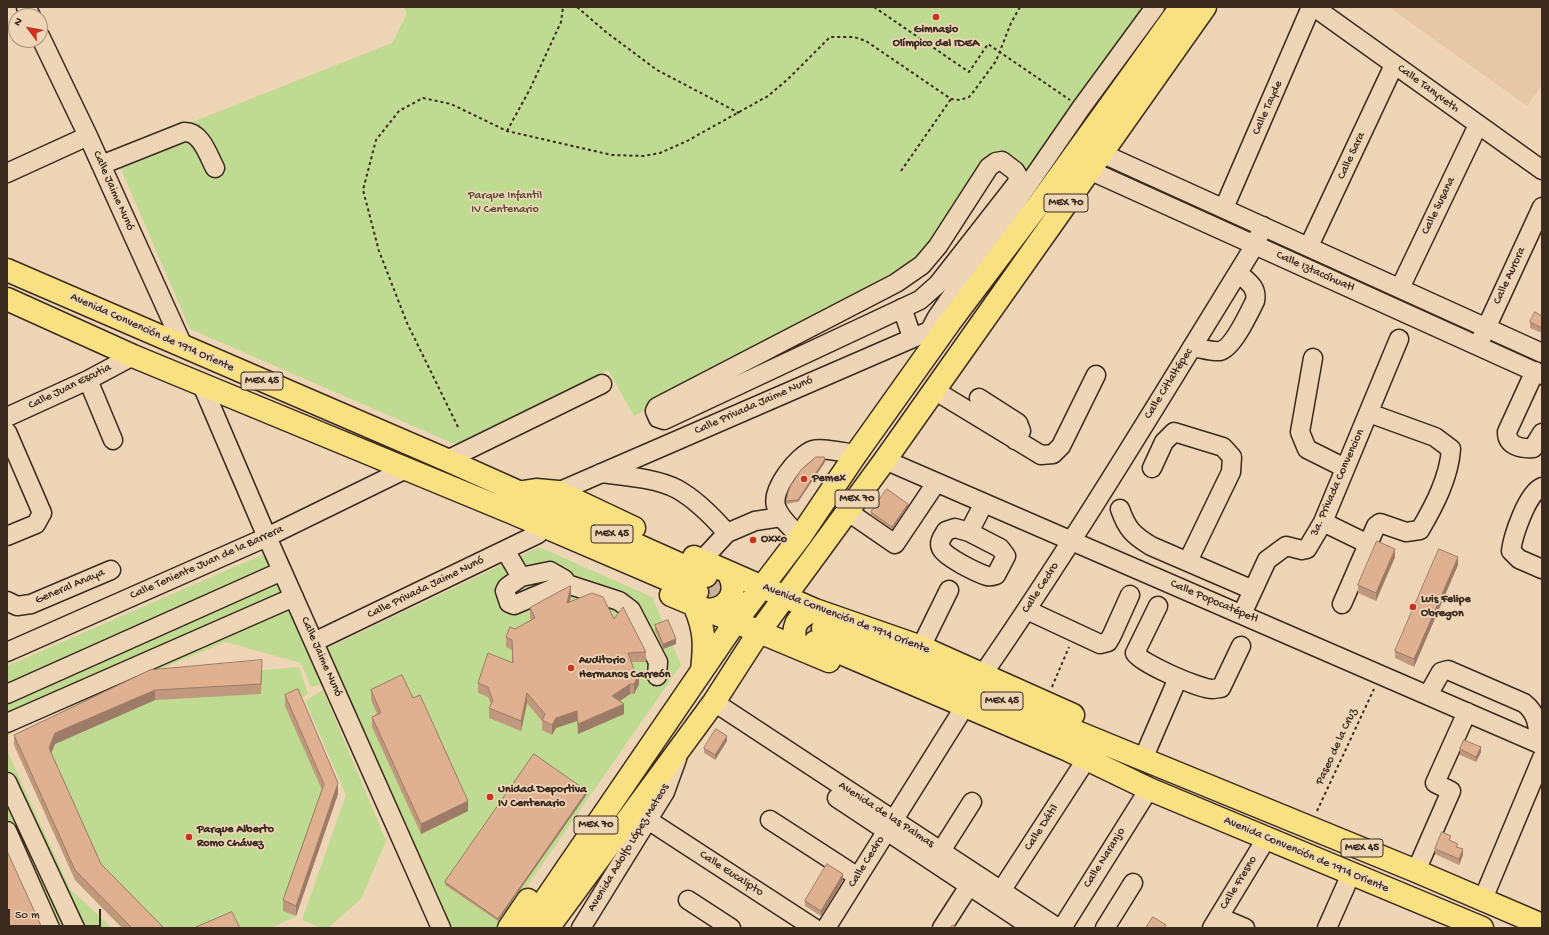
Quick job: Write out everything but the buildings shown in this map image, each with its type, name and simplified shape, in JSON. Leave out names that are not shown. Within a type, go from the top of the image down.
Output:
[{"type":"main road","name":"MEX 70","points":[[526,928],[701,671],[736,621],[800,537],[856,454],[950,322],[1054,166],[1181,7]]},
{"type":"main road","name":"MEX 70","points":[[548,928],[683,745],[759,632],[885,460],[1205,7]]},
{"type":"main road","name":"Avenida Convención de 1914 Oriente","points":[[7,270],[184,348],[447,460],[515,503],[538,534],[701,589],[729,574],[784,597],[813,632],[960,714],[1082,766],[1140,785]]},
{"type":"main road","name":"Avenida Convención de 1914 Oriente","points":[[7,300],[133,356],[406,469],[515,503],[701,589]]},
{"type":"main road","name":"Avenida Convención de 1914 Oriente","points":[[515,503],[536,490],[558,492],[701,589],[736,621],[759,632],[813,632],[921,646],[1136,745],[1166,769]]},
{"type":"main road","points":[[701,589],[715,610],[723,607],[730,600],[733,592],[733,583],[729,574]]},
{"type":"main road","points":[[701,589],[702,624],[705,640],[701,671]]},
{"type":"main road","name":"Avenida Convención de 1914 Oriente","points":[[813,632],[1166,769],[1310,827],[1542,924]]},
{"type":"main road","name":"Avenida Convención de 1914 Oriente","points":[[813,632],[1140,785],[1266,839],[1482,928]]},
{"type":"main road","points":[[509,928],[639,744],[652,731],[665,723]]},
{"type":"street","points":[[930,330],[937,317],[1054,166],[1081,108],[1155,7]]},
{"type":"street","name":"Calle Tanyveth","points":[[1313,7],[1542,170]]},
{"type":"street","name":"Calle Tayde","points":[[1224,208],[1313,7]]},
{"type":"street","name":"Calle Jaime Nunó","points":[[46,48],[88,136],[184,348]]},
{"type":"street","name":"Calle Sara","points":[[1308,246],[1394,65]]},
{"type":"street","name":"Calle Susana","points":[[1400,288],[1478,125]]},
{"type":"street","points":[[101,165],[184,132],[191,132],[197,136],[215,168]]},
{"type":"street","points":[[7,173],[88,136]]},
{"type":"street","points":[[1002,161],[1015,170],[1018,176],[1017,183],[938,284],[920,300],[902,308],[664,420],[658,418],[655,411],[657,407],[902,278],[922,265],[938,246],[989,167],[996,162],[1002,161]]},
{"type":"street","name":"Calle Iztaccíhuatl","points":[[1095,162],[1224,208],[1542,353]]},
{"type":"street","name":"Calle Iztaccíhuatl","points":[[1095,162],[1255,245],[1538,373]]},
{"type":"street","name":"Calle Aurora","points":[[1478,345],[1542,209]]},
{"type":"street","name":"Calle Citlaltépec","points":[[1072,540],[1238,273],[1255,245],[1263,226]]},
{"type":"street","points":[[1192,347],[1219,351],[1227,348],[1234,339],[1255,301],[1257,294],[1255,289],[1238,273]]},
{"type":"street","points":[[902,308],[912,337]]},
{"type":"street","name":"Calle Privada Jaime Nunó","points":[[558,492],[912,337],[950,322]]},
{"type":"street","name":"3a. Privada Convencion","points":[[1242,614],[1267,560],[1286,546],[1302,550],[1307,549],[1323,522],[1399,340]]},
{"type":"street","name":"Calle Juan Escutia","points":[[7,417],[88,380],[133,356]]},
{"type":"street","points":[[1313,358],[1300,432],[1307,449],[1345,468]]},
{"type":"street","points":[[1538,373],[1507,432],[1507,439],[1511,444],[1523,449],[1533,448],[1542,433]]},
{"type":"street","points":[[907,384],[931,395],[1041,455],[1053,454],[1061,446],[1096,375]]},
{"type":"street","points":[[88,380],[113,440]]},
{"type":"street","points":[[447,460],[602,384]]},
{"type":"street","name":"Calle Jaime Nunó","points":[[202,385],[266,537],[441,928]]},
{"type":"street","points":[[931,395],[996,443]]},
{"type":"street","points":[[979,398],[1018,423],[1021,431],[1015,440]]},
{"type":"street","points":[[1342,604],[1376,526],[1380,523],[1406,532],[1420,530],[1429,515],[1450,466],[1452,449],[1435,436],[1369,413]]},
{"type":"street","points":[[7,432],[42,513],[40,520],[36,524],[7,536]]},
{"type":"street","points":[[1152,468],[1164,442],[1174,432],[1223,447],[1232,457],[1232,472],[1188,561]]},
{"type":"street","points":[[800,537],[781,517],[775,505],[776,493],[799,457],[814,449],[856,454]]},
{"type":"street","name":"Calle Popocatépetl","points":[[885,460],[1467,712],[1541,749]]},
{"type":"street","name":"Calle Teniente Juan de la Barrera","points":[[7,652],[266,537],[406,469]]},
{"type":"street","points":[[600,473],[642,478],[676,488],[708,512],[727,533]]},
{"type":"street","points":[[847,511],[894,544],[936,483]]},
{"type":"street","points":[[1542,487],[1530,499],[1514,534],[1511,551],[1519,559],[1542,569]]},
{"type":"street","points":[[969,532],[984,503]]},
{"type":"street","points":[[1120,509],[1125,524],[1135,536],[1151,546],[1253,590]]},
{"type":"street","points":[[701,589],[727,533],[754,521],[781,517]]},
{"type":"street","points":[[1323,522],[1368,544]]},
{"type":"street","name":"Calle Privada Jaime Nunó","points":[[314,642],[538,534]]},
{"type":"street","name":"Calle Cedro","points":[[983,674],[1027,610],[1072,540]]},
{"type":"street","points":[[505,550],[521,577]]},
{"type":"street","name":"General Anaya","points":[[7,601],[17,606],[31,604],[111,570]]},
{"type":"street","points":[[7,694],[282,571]]},
{"type":"street","points":[[566,583],[514,605],[510,603],[505,591],[507,587],[521,577],[550,572],[564,579],[566,583],[619,600],[632,610],[658,662],[657,676]]},
{"type":"street","points":[[921,646],[949,590]]},
{"type":"street","points":[[1027,610],[1100,644],[1108,642],[1130,594]]},
{"type":"street","points":[[7,723],[294,597]]},
{"type":"street","points":[[1158,606],[1135,653],[1144,662],[1178,678],[1211,690],[1221,688],[1241,646]]},
{"type":"street","points":[[1428,695],[1441,672],[1448,670],[1524,703],[1532,709],[1537,720],[1541,749],[1483,899]]},
{"type":"street","points":[[1146,752],[1178,678]]},
{"type":"street","name":"Avenida de las Palmas","points":[[710,707],[890,825],[969,886],[1028,927]]},
{"type":"street","points":[[1416,871],[1451,791],[1434,783],[1467,712]]},
{"type":"street","name":"Calle Cedro","points":[[826,928],[960,714]]},
{"type":"street","name":"Avenida Adolfo López Mateos","points":[[586,926],[665,792],[683,745]]},
{"type":"street","name":"Calle Dátil","points":[[1001,891],[1082,766]]},
{"type":"street","points":[[7,782],[75,928]]},
{"type":"street","name":"Calle Naranjo","points":[[1062,928],[1140,785]]},
{"type":"street","points":[[941,851],[972,802]]},
{"type":"street","name":"Calle Eucalipto","points":[[648,820],[814,928]]},
{"type":"street","points":[[770,820],[858,877]]},
{"type":"street","name":"Avenida de las Palmas","points":[[890,825],[941,851],[1058,928]]},
{"type":"street","points":[[7,831],[50,928]]},
{"type":"street","name":"Calle Fresno","points":[[1215,923],[1266,839]]},
{"type":"street","points":[[1327,928],[1351,874]]},
{"type":"street","points":[[1105,928],[1133,883]]},
{"type":"street","points":[[942,928],[969,886]]},
{"type":"street","points":[[688,900],[731,928]]},
{"type":"street","points":[[1215,923],[1244,928]]},
{"type":"path","points":[[507,131],[530,89],[561,22],[563,7]]},
{"type":"path","points":[[577,7],[606,32],[657,70],[739,113]]},
{"type":"path","points":[[874,7],[969,72],[988,44],[1081,108]]},
{"type":"path","points":[[458,427],[407,323],[379,251],[363,190],[376,140],[399,110],[423,98],[451,104],[507,131],[612,155],[644,156],[660,153],[739,113],[768,96],[830,37],[854,37],[866,41],[951,99],[960,100],[969,97],[1000,52],[1011,23],[1020,7]]},
{"type":"path","points":[[901,171],[951,99]]},
{"type":"path","points":[[1046,703],[1075,633]]},
{"type":"path","name":"Paseo de la Cruz","points":[[1310,827],[1381,675]]},
{"type":"shaded area","points":[[1389,7],[1542,7],[1542,85],[1527,106]]},
{"type":"green space","name":"Parque Infantil IV Centenario","points":[[404,7],[1151,7],[1027,181],[986,158],[918,258],[634,416],[608,370],[459,446],[190,329],[114,153],[392,43],[407,13]]},
{"type":"green space","name":"Unidad Deportiva IV Centenario","points":[[539,547],[652,597],[681,665],[498,928],[449,928],[324,650]]},
{"type":"green space","points":[[262,555],[269,560],[323,684],[311,687],[301,663],[225,642],[10,732],[7,740],[7,666]]},
{"type":"green space","name":"Parque Alberto Romo Chávez","points":[[299,667],[308,694],[298,700],[338,794],[296,916],[271,928],[122,928],[75,880],[14,745],[150,680]]},
{"type":"green space","points":[[323,690],[386,841],[361,899],[328,928],[322,928],[302,920],[346,795],[305,701]]},
{"type":"green space","points":[[7,750],[70,889],[112,928],[54,928],[7,821]]},
{"type":"tunnel","points":[[706,576],[817,625]]},
{"type":"tunnel","points":[[697,592],[812,641]]},
{"type":"place","name":"Gimnasio Olímpico del IDEA","points":[[936,17]]},
{"type":"place","name":"Pemex","points":[[804,479]]},
{"type":"place","name":"Oxxo","points":[[753,540]]},
{"type":"place","name":"Luis Felipe Obregon","points":[[1413,607]]},
{"type":"place","name":"Auditorio Hermanos Carreón","points":[[571,668]]},
{"type":"place","name":"Unidad Deportiva IV Centenario","points":[[490,797]]},
{"type":"place","name":"Parque Alberto Romo Chávez","points":[[189,837]]}]
